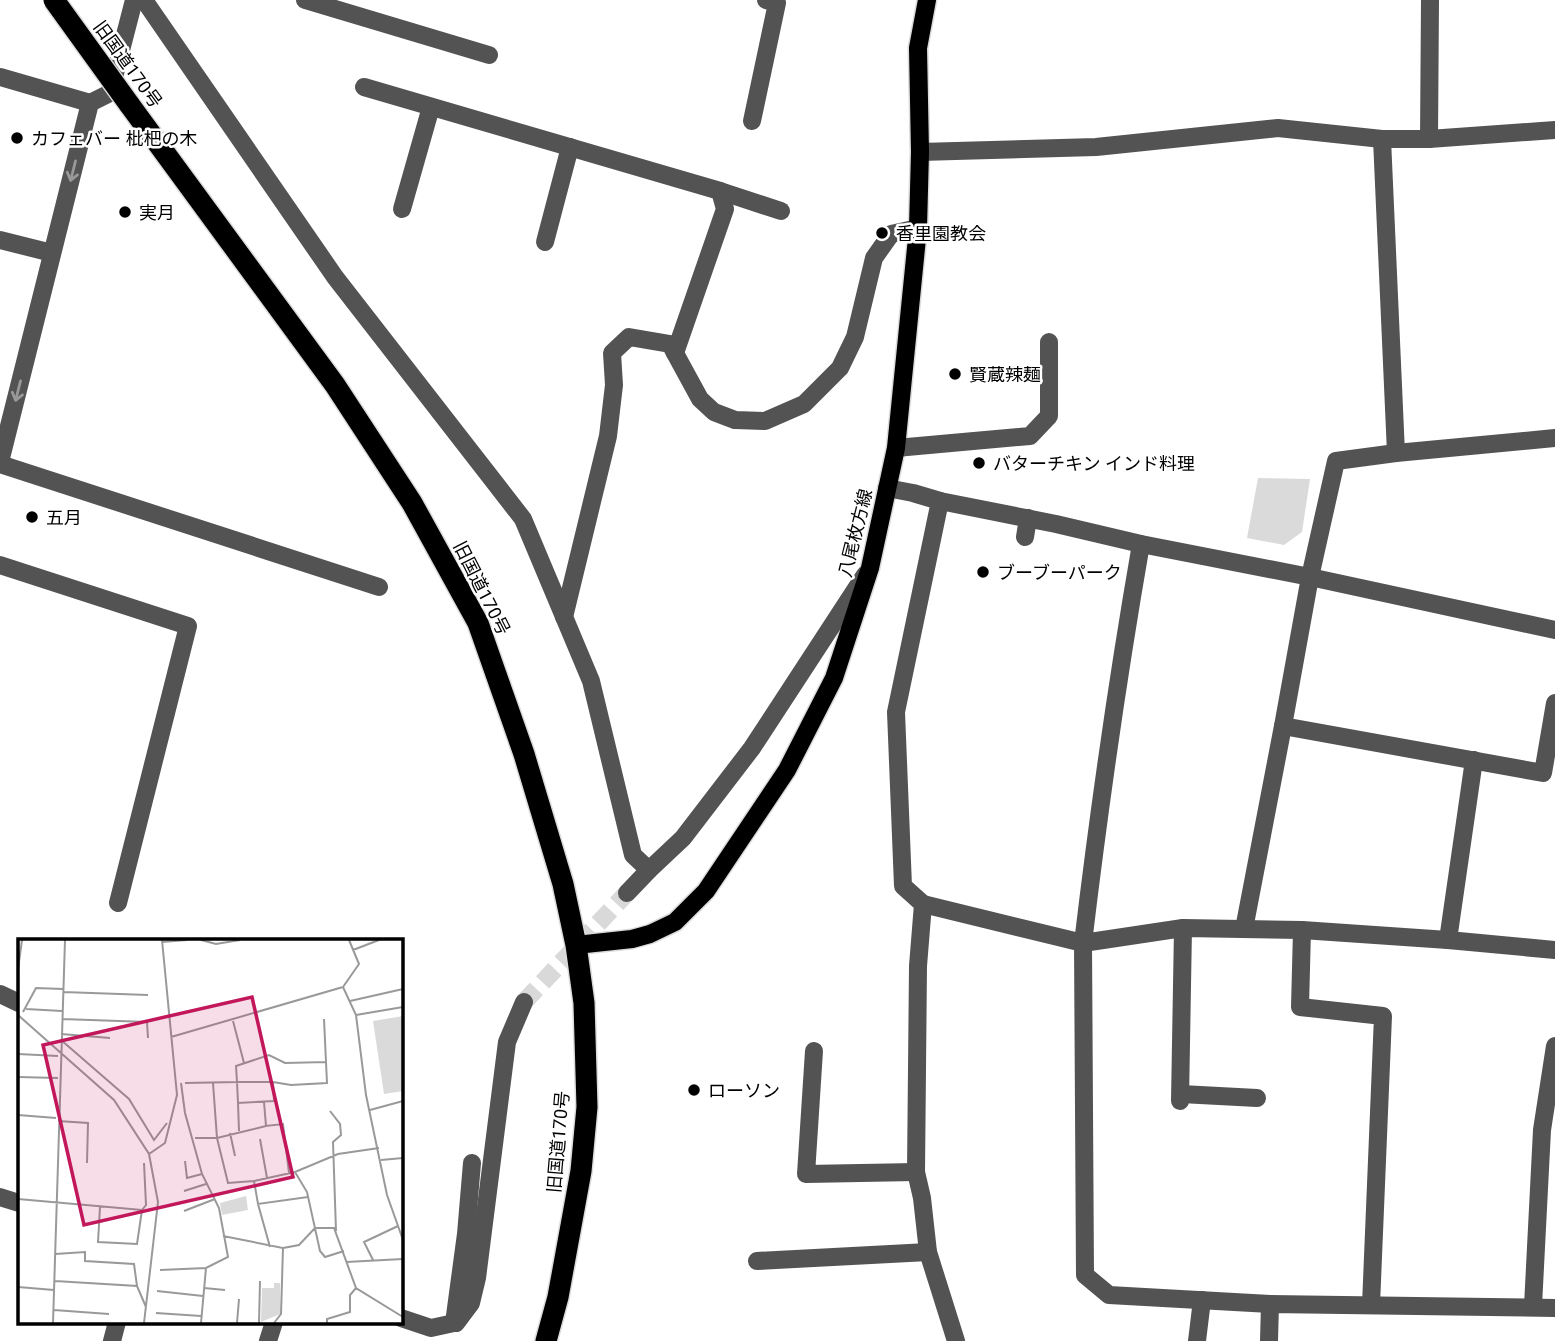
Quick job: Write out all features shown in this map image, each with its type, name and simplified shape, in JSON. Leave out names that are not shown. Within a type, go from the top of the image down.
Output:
[{"type":"highway","name":"旧国道170号","points":[[54,0],[335,385],[412,503],[478,623],[524,754],[563,884],[576,945],[584,1003],[587,1107],[581,1171],[558,1297],[546,1341]]},
{"type":"main road","name":"八尾枚方線","points":[[576,945],[632,939],[650,934],[676,922],[706,891],[787,770],[834,678],[870,568],[896,447],[918,228],[918,48],[927,0]]},
{"type":"street","points":[[0,78],[90,103],[110,93],[134,0]]},
{"type":"street","points":[[144,0],[335,277],[523,519],[591,681],[633,855],[649,870]]},
{"type":"street","points":[[305,0],[489,55]]},
{"type":"street","points":[[752,121],[777,3],[766,0]]},
{"type":"street","points":[[1429,139],[1430,0]]},
{"type":"street","points":[[364,86],[781,211]]},
{"type":"street","points":[[90,103],[0,463],[379,587]]},
{"type":"street","points":[[401,208],[431,107]]},
{"type":"street","points":[[920,152],[1096,146],[1278,128],[1382,139],[1429,139],[1555,130]]},
{"type":"street","points":[[1382,139],[1396,453]]},
{"type":"street","points":[[545,242],[570,148]]},
{"type":"street","points":[[675,353],[725,209],[720,191]]},
{"type":"street","points":[[564,617],[608,436],[614,385],[612,353],[629,337],[670,344],[700,399],[714,412],[734,420],[765,421],[804,404],[840,368],[855,337],[874,258],[891,234],[918,228]]},
{"type":"street","points":[[0,240],[52,253]]},
{"type":"street","points":[[896,447],[1030,436],[1049,416],[1049,342]]},
{"type":"street","points":[[1244,929],[1310,577],[1336,461],[1555,439]]},
{"type":"street","points":[[887,488],[940,502],[1028,518],[1555,630]]},
{"type":"street","points":[[940,502],[896,712],[903,886],[923,904],[1083,943],[1183,928],[1302,930],[1555,950]]},
{"type":"street","points":[[1025,537],[1028,518]]},
{"type":"street","points":[[1141,544],[1119,675],[1083,943],[1085,1275],[1110,1295],[1270,1304],[1555,1308]]},
{"type":"street","points":[[0,565],[188,626],[118,903]]},
{"type":"street","points":[[627,894],[683,838],[752,748],[870,568]]},
{"type":"street","points":[[1283,726],[1543,772],[1555,703]]},
{"type":"street","points":[[1448,940],[1474,761]]},
{"type":"street","points":[[923,904],[918,966],[916,1172],[928,1252],[956,1341]]},
{"type":"street","points":[[1183,928],[1180,1098],[1258,1098]]},
{"type":"street","points":[[1302,930],[1300,1007],[1383,1016],[1371,1305]]},
{"type":"street","points":[[0,995],[18,1003]]},
{"type":"street","points":[[402,1319],[429,1334],[456,1323],[471,1303],[477,1279],[507,1042],[524,1002]]},
{"type":"street","points":[[1533,1306],[1542,1130],[1555,1046]]},
{"type":"street","points":[[814,1051],[806,1174],[916,1172]]},
{"type":"street","points":[[454,1323],[472,1163]]},
{"type":"street","points":[[0,1197],[18,1203]]},
{"type":"street","points":[[757,1261],[928,1252]]},
{"type":"street","points":[[1197,1341],[1202,1300]]},
{"type":"street","points":[[1269,1341],[1270,1304]]},
{"type":"street","points":[[111,1341],[116,1324]]},
{"type":"street","points":[[268,1341],[273,1324]]},
{"type":"shaded area","points":[[1258,478],[1310,479],[1302,532],[1284,545],[1247,538]]},
{"type":"tunnel","points":[[524,1002],[627,893]]},
{"type":"place","name":"カフェバー 枇杷の木","points":[[17,138]]},
{"type":"place","name":"実月","points":[[125,212]]},
{"type":"place","name":"香里園教会","points":[[882,233]]},
{"type":"place","name":"賢蔵辣麺","points":[[955,374]]},
{"type":"place","name":"バターチキン インド料理","points":[[979,463]]},
{"type":"place","name":"五月","points":[[32,517]]},
{"type":"place","name":"ブーブーパーク","points":[[983,572]]},
{"type":"place","name":"ローソン","points":[[694,1090]]}]
